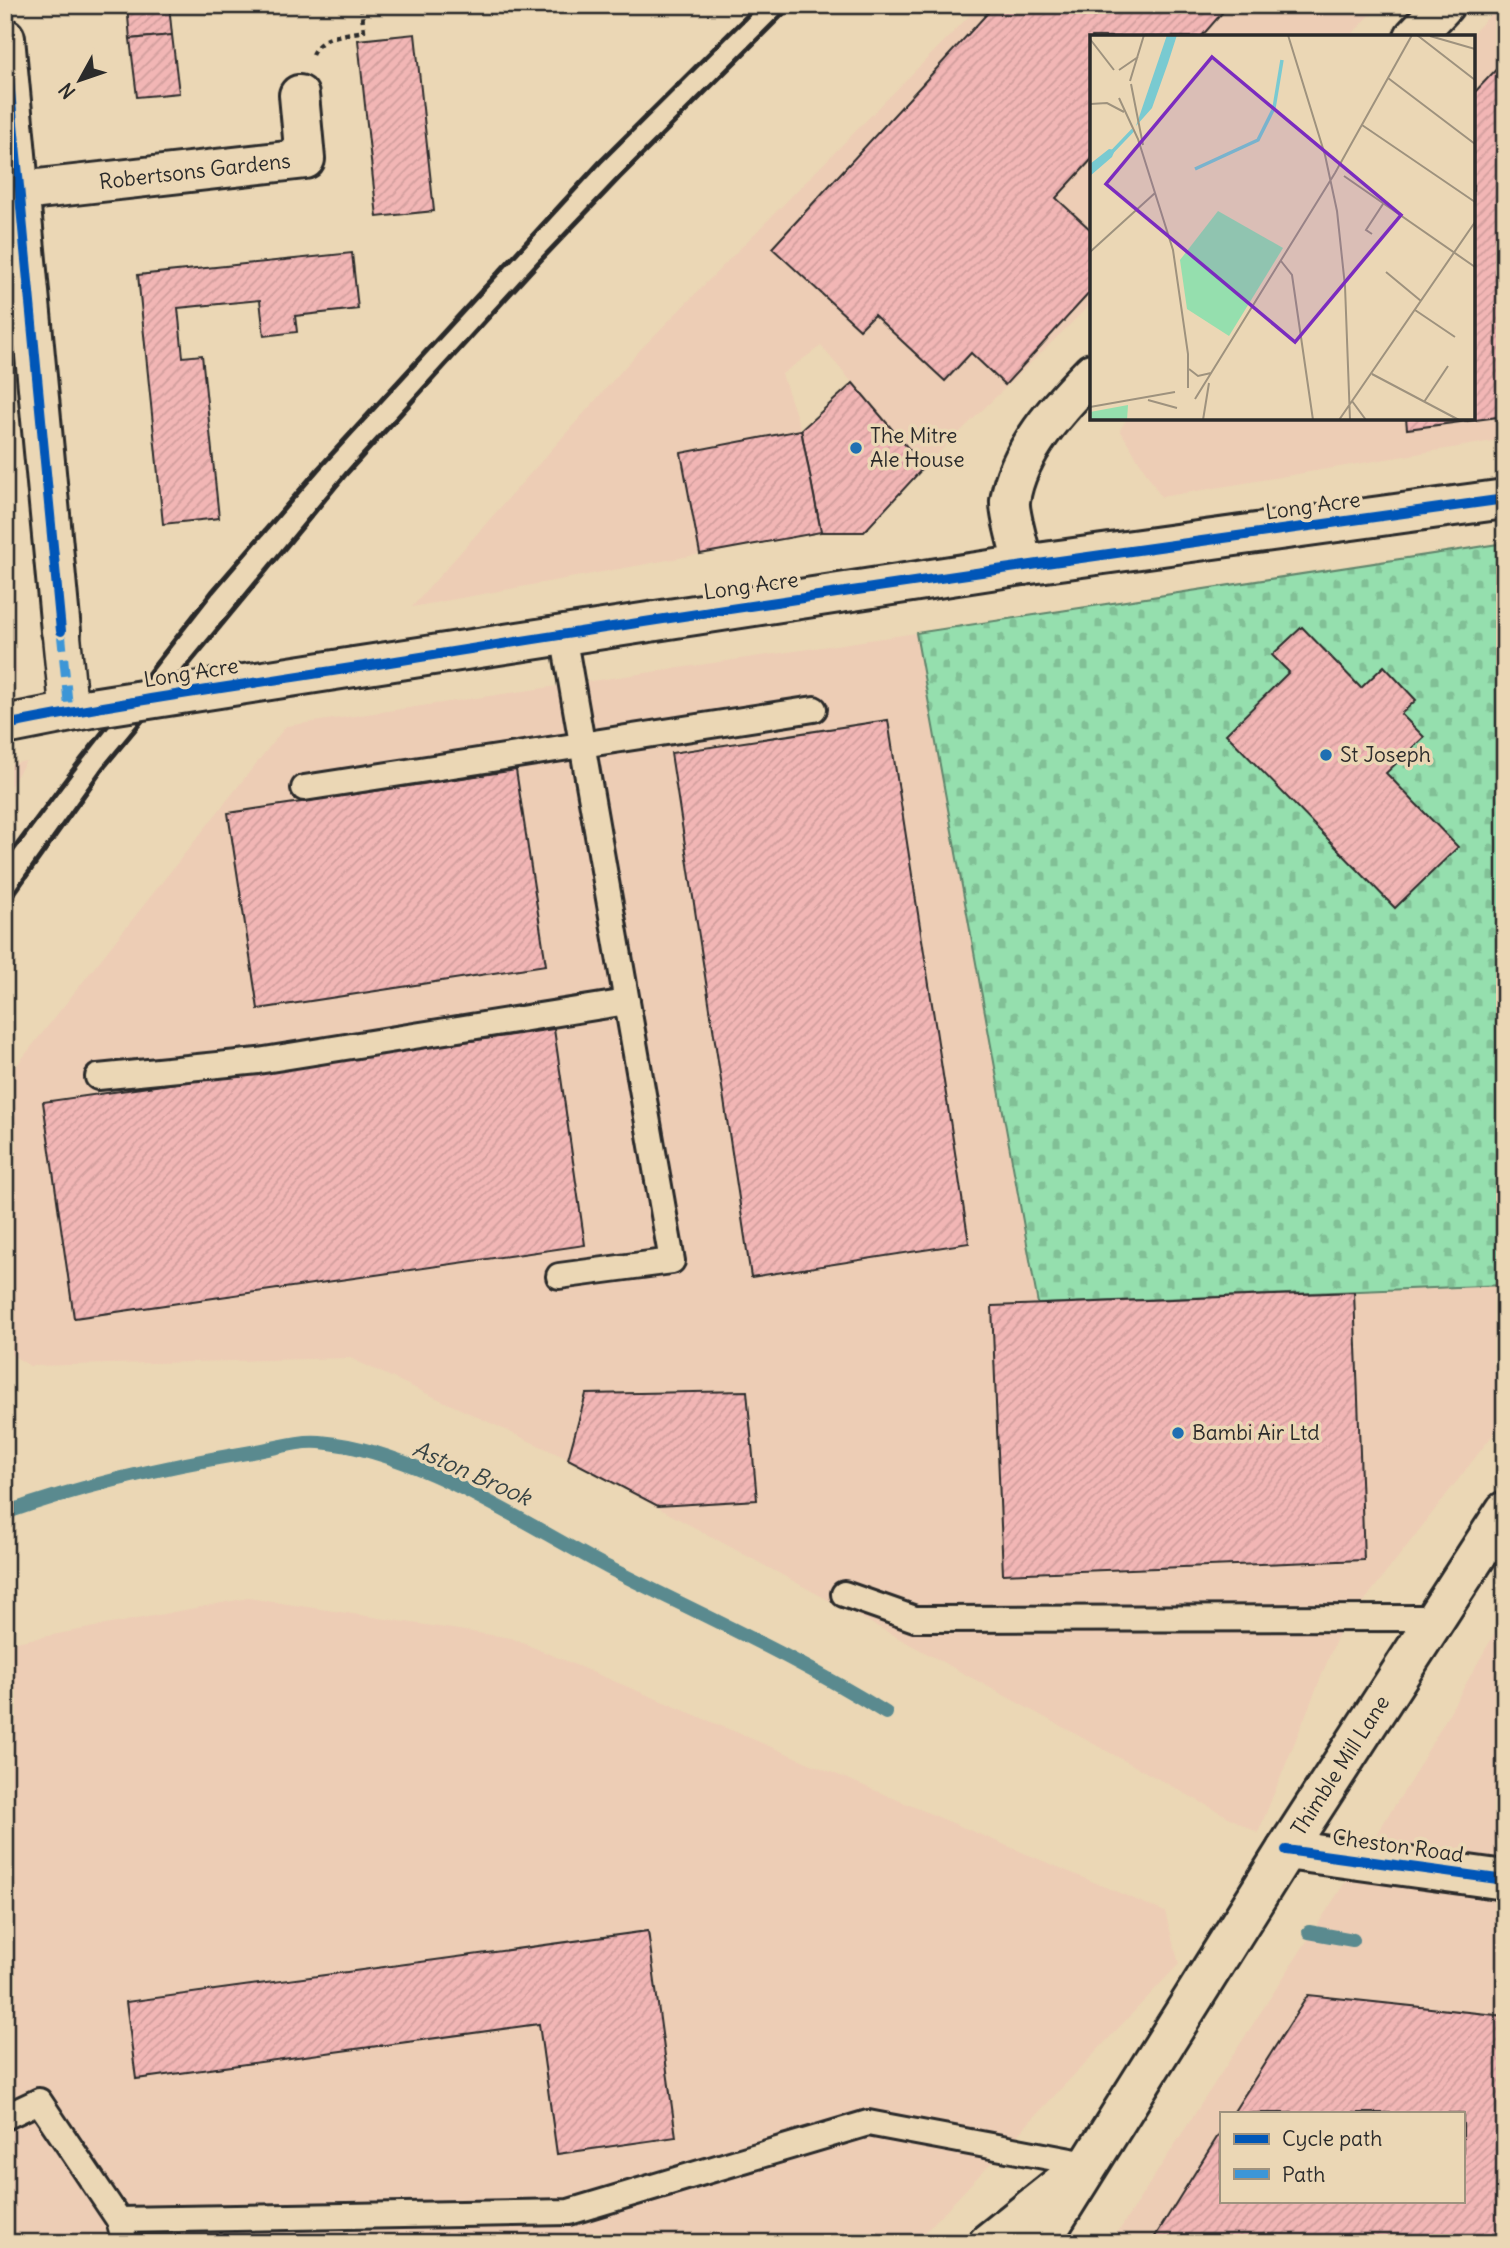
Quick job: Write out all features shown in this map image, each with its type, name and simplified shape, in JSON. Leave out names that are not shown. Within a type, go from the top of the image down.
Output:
[{"type":"street","points":[[1416,35],[1444,5]]},
{"type":"street","points":[[5,38],[61,631],[80,710]]},
{"type":"street","name":"Robertsons Gardens","points":[[21,191],[306,159],[299,95]]},
{"type":"street","points":[[1023,565],[1010,503],[1021,467],[1053,413],[1090,375]]},
{"type":"street","name":"Long Acre","points":[[5,724],[563,634],[1023,565],[1505,499]]},
{"type":"street","name":"Thimble Mill Lane","points":[[1040,2243],[1286,1850],[1505,1511]]},
{"type":"street","name":"Cheston Road","points":[[1286,1850],[1505,1880]]},
{"type":"street","name":"Thimble Mill Lane","points":[[988,2243],[1087,2164]]},
{"type":"lane","points":[[559,1276],[672,1261],[563,634]]},
{"type":"lane","points":[[304,788],[814,709]]},
{"type":"lane","points":[[98,1077],[258,1061],[627,1002]]},
{"type":"lane","points":[[844,1594],[915,1619],[1436,1618]]},
{"type":"lane","points":[[5,2117],[39,2101],[122,2231],[569,2212],[868,2123],[1087,2164]]},
{"type":"path","points":[[299,95],[310,83],[308,68],[314,50],[329,38],[364,31],[361,5]]},
{"type":"shaded area","points":[[980,5],[1380,5],[1351,35],[1090,35],[1090,305],[924,467],[821,346],[782,374],[801,430],[821,532],[412,607],[640,350]]},
{"type":"shaded area","points":[[1500,5],[1505,5],[1505,439],[1161,497],[1120,430],[1126,420],[1475,420],[1475,35],[1471,35]]},
{"type":"shaded area","points":[[5,551],[17,673],[5,675]]},
{"type":"shaded area","points":[[916,633],[1038,1304],[1505,1285],[1505,1419],[1338,1635],[1258,1833],[568,1459],[350,1358],[30,1366],[5,1351],[5,1080],[286,726]]},
{"type":"shaded area","points":[[26,761],[5,795],[5,765]]},
{"type":"shaded area","points":[[248,1598],[511,1638],[1165,1912],[1179,1964],[915,2243],[5,2243],[5,1644]]},
{"type":"shaded area","points":[[1505,1615],[1505,2243],[1111,2243],[1410,1782]]},
{"type":"green space","points":[[1505,543],[1505,1285],[1038,1304],[916,633]]},
{"type":"building","points":[[127,5],[169,5],[172,35],[130,39]]},
{"type":"building","points":[[995,5],[1229,5],[1203,35],[1090,35],[1090,161],[1056,198],[1090,229],[1090,292],[1005,385],[971,353],[945,381],[874,315],[860,329],[772,248]]},
{"type":"building","points":[[415,34],[434,211],[377,217],[358,40]]},
{"type":"building","points":[[172,35],[179,93],[137,97],[130,39]]},
{"type":"building","points":[[1505,60],[1505,416],[1475,420],[1475,92]]},
{"type":"building","points":[[352,253],[358,309],[295,316],[297,332],[264,336],[260,300],[178,308],[183,357],[202,355],[219,518],[163,524],[138,275]]},
{"type":"building","name":"The Mitre Ale House","points":[[853,383],[924,467],[864,532],[821,532],[801,430]]},
{"type":"building","points":[[1406,420],[1475,420],[1407,429]]},
{"type":"building","points":[[801,430],[821,532],[700,554],[681,453]]},
{"type":"building","name":"St Joseph","points":[[1302,627],[1361,688],[1384,666],[1416,700],[1401,714],[1424,737],[1386,773],[1458,847],[1395,908],[1226,734],[1289,672],[1272,655]]},
{"type":"building","points":[[888,720],[969,1243],[751,1277],[671,753]]},
{"type":"building","points":[[516,770],[546,965],[258,1009],[228,813]]},
{"type":"building","points":[[554,1029],[585,1245],[74,1318],[43,1102]]},
{"type":"building","name":"Bambi Air Ltd","points":[[1354,1292],[1364,1560],[1003,1574],[992,1306]]},
{"type":"building","points":[[747,1391],[757,1500],[658,1506],[568,1459],[586,1394]]},
{"type":"building","points":[[648,1931],[676,2137],[557,2154],[539,2024],[136,2079],[126,2002]]},
{"type":"building","points":[[1308,1995],[1505,2016],[1505,2243],[1151,2243],[1220,2133],[1220,2202],[1464,2202],[1464,2112],[1234,2112]]},
{"type":"waterway","name":"Aston Brook","points":[[5,1513],[65,1493],[127,1477],[294,1443],[320,1442],[357,1448],[394,1459],[469,1492],[609,1568],[784,1655],[886,1713]]},
{"type":"waterway","name":"Aston Brook","points":[[1309,1932],[1353,1940]]},
{"type":"railway","points":[[5,861],[212,592],[319,468],[600,162],[758,5]]},
{"type":"railway","points":[[5,906],[104,767],[346,474],[539,262],[792,5]]},
{"type":"marked path","points":[[61,631],[69,712]]},
{"type":"cycle path","points":[[5,38],[61,631]]},
{"type":"cycle path","points":[[5,725],[152,699],[673,618],[1505,499]]},
{"type":"cycle path","points":[[1286,1850],[1505,1880]]},
{"type":"place","name":"The Mitre Ale House","points":[[856,448]]},
{"type":"place","name":"St Joseph","points":[[1326,755]]},
{"type":"place","name":"Bambi Air Ltd","points":[[1178,1433]]}]
